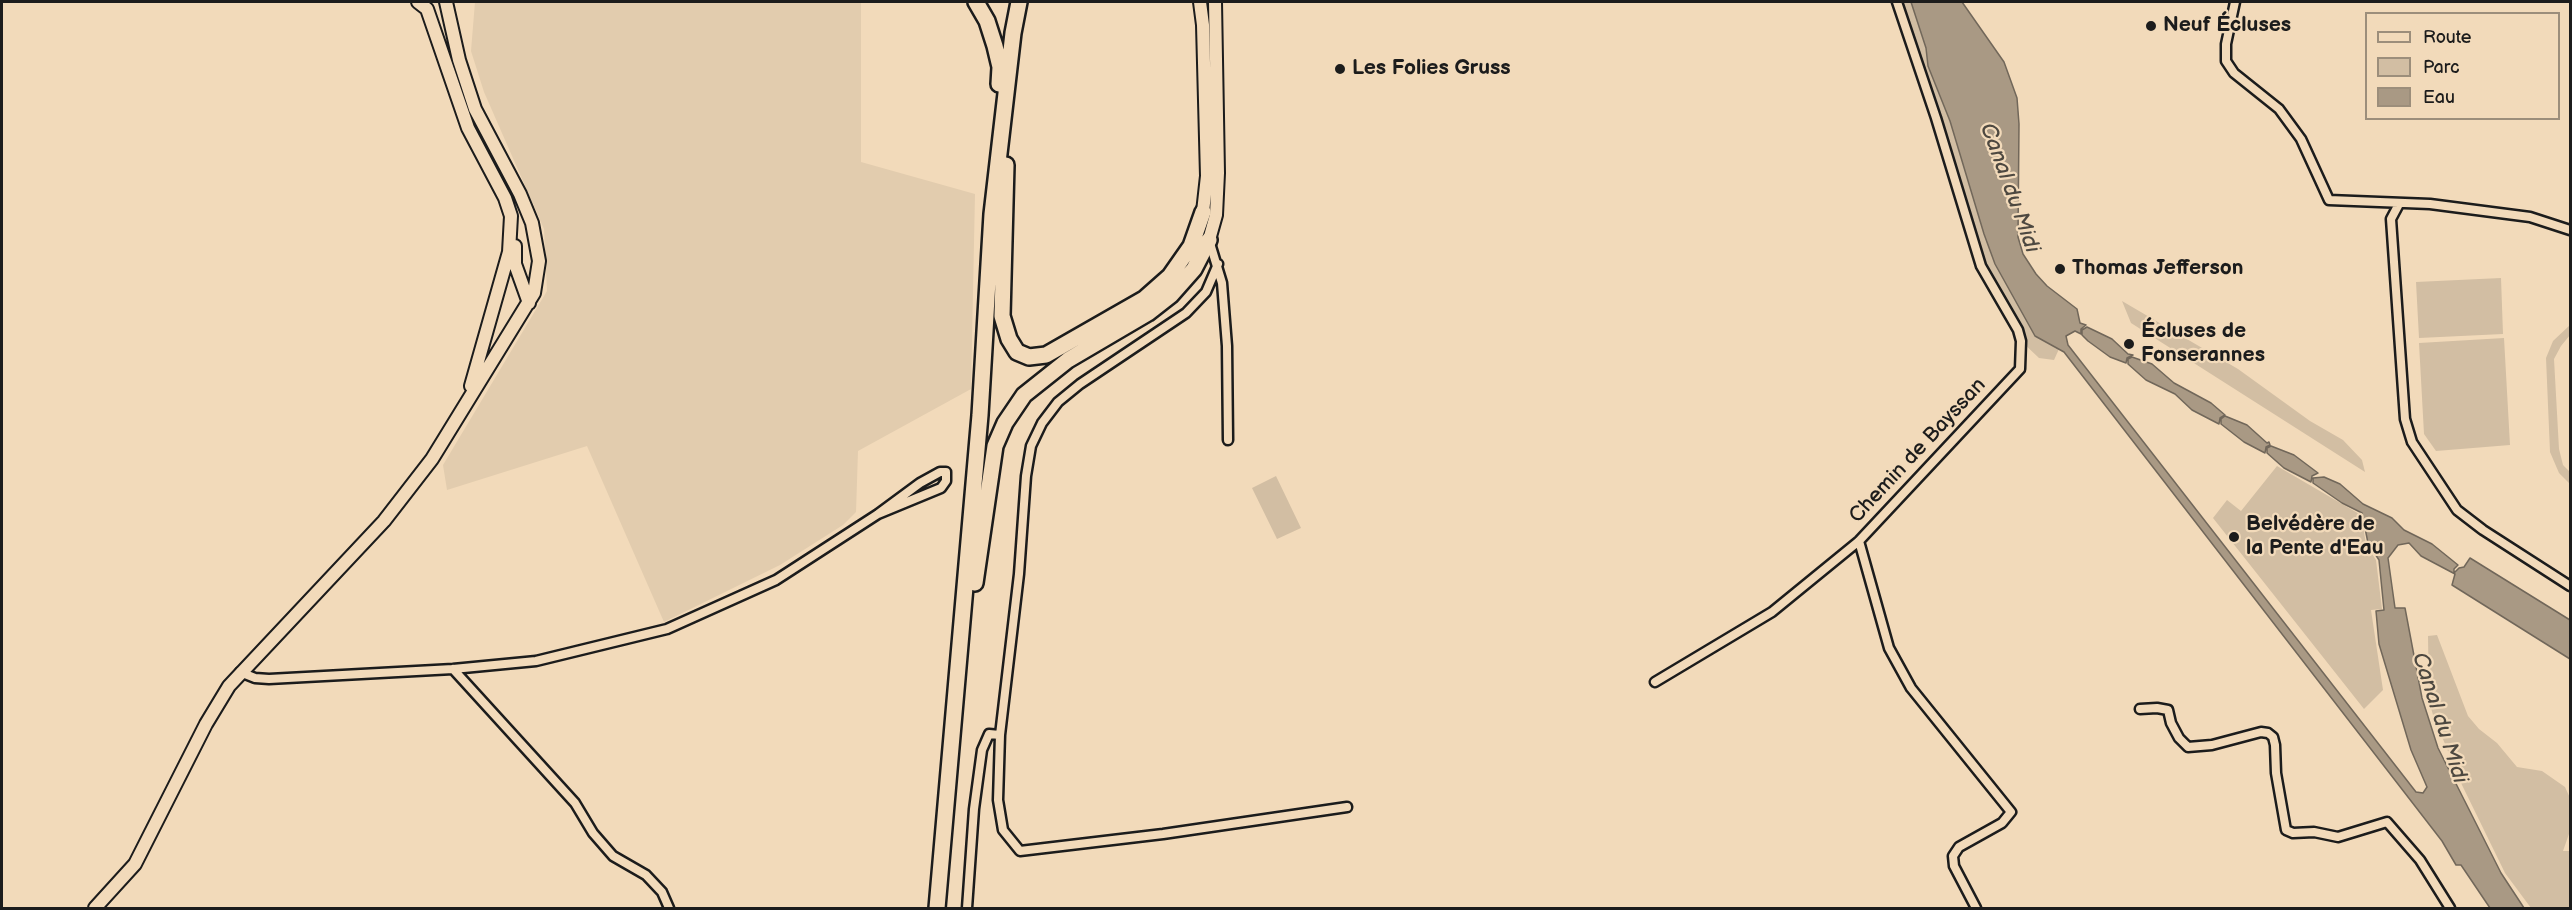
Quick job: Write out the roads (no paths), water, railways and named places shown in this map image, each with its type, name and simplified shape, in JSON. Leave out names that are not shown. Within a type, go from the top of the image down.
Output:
[{"type":"highway","points":[[976,2],[987,21],[1000,67],[992,156],[992,214]]},
{"type":"highway","points":[[937,909],[980,415],[992,214],[1013,33],[1019,2]]},
{"type":"highway","points":[[946,909],[989,398],[995,276],[1015,77],[1027,2]]},
{"type":"highway","points":[[1006,158],[1002,316],[1009,339],[1017,352],[1029,357],[1046,355],[1144,299],[1170,276],[1191,246],[1203,212]]},
{"type":"highway","points":[[973,601],[995,446],[1005,423],[1024,395],[1038,382],[1068,360],[1148,313],[1171,295],[1194,269],[1209,240]]},
{"type":"street","points":[[418,2],[427,9],[468,128],[505,198],[515,226],[515,264],[529,303]]},
{"type":"street","points":[[101,907],[135,864],[206,724],[229,686],[384,521],[432,459],[534,293],[539,261],[532,223],[520,194],[474,109],[446,2]]},
{"type":"street","points":[[1200,2],[1207,127],[1207,176],[1203,212],[1222,283],[1227,346],[1228,440]]},
{"type":"street","points":[[1209,240],[1216,215],[1218,173],[1215,2]]},
{"type":"street","name":"Chemin de Bayssan","points":[[1897,2],[1936,118],[1981,266],[2018,330],[2021,341],[2020,369],[1859,541],[1889,648],[1911,688],[2011,812],[2002,823],[1959,847],[1953,856],[1954,866],[1977,909]]},
{"type":"street","points":[[2235,2],[2226,44],[2226,62],[2234,73],[2279,109],[2301,139],[2329,200],[2430,204],[2530,217],[2571,230]]},
{"type":"street","points":[[2399,204],[2391,219],[2405,418],[2412,442],[2457,510],[2483,530],[2571,586]]},
{"type":"street","points":[[467,401],[509,252],[511,216]]},
{"type":"street","points":[[1191,246],[1209,240]]},
{"type":"street","points":[[1218,264],[1206,292],[1186,313],[1080,384],[1058,402],[1042,423],[1031,446],[1000,735],[998,800],[1003,830],[1020,851],[1163,834],[1347,807]]},
{"type":"street","points":[[240,672],[255,678],[270,679],[453,669],[536,661],[667,629],[776,580],[878,514],[920,483],[940,472],[946,472],[946,481],[941,488],[878,514]]},
{"type":"street","points":[[1655,682],[1772,612],[1859,541]]},
{"type":"street","points":[[453,669],[575,802],[592,833],[613,856],[646,875],[662,892],[669,909]]},
{"type":"street","points":[[2140,709],[2168,710],[2171,723],[2179,738],[2188,747],[2212,745],[2261,732],[2268,733],[2273,737],[2275,745],[2276,773],[2286,830],[2294,833],[2314,832],[2338,837],[2387,822],[2420,860],[2450,909]]},
{"type":"street","points":[[967,909],[974,809],[982,750],[989,735],[1000,735]]},
{"type":"water","name":"Canal du Midi","points":[[1911,2],[1962,2],[2004,62],[2017,98],[2019,124],[2018,237],[2023,254],[2036,274],[2047,286],[2077,309],[2080,323],[2086,325],[2081,329],[2081,334],[2075,331],[2066,336],[2068,345],[2416,792],[2423,793],[2427,787],[2411,750],[2379,644],[2376,611],[2384,610],[2379,560],[2368,543],[2362,513],[2342,503],[2313,483],[2313,478],[2324,477],[2340,484],[2363,504],[2392,518],[2404,530],[2432,544],[2458,565],[2454,573],[2464,567],[2470,558],[2570,620],[2570,659],[2452,585],[2455,574],[2421,556],[2409,543],[2398,545],[2388,558],[2395,608],[2405,608],[2422,698],[2438,748],[2501,873],[2524,908],[2490,908],[2461,865],[2456,865],[2442,841],[2064,352],[2035,336],[1995,264],[1950,121],[1928,66],[1926,48]]},
{"type":"water","points":[[2087,327],[2112,339],[2128,354],[2133,355],[2127,358],[2126,363],[2110,357],[2082,335],[2082,330]]},
{"type":"water","points":[[2132,357],[2152,364],[2174,383],[2211,403],[2225,415],[2220,418],[2219,424],[2192,410],[2175,394],[2146,380],[2128,364],[2128,359]]},
{"type":"water","points":[[2225,416],[2247,425],[2267,443],[2269,442],[2270,445],[2266,447],[2265,453],[2244,442],[2221,424],[2221,419]]},
{"type":"water","points":[[2271,446],[2294,455],[2318,473],[2312,476],[2311,482],[2284,468],[2267,453],[2267,448]]},
{"type":"place","name":"Neuf Écluses","points":[[2151,26]]},
{"type":"place","name":"Les Folies Gruss","points":[[1340,69]]},
{"type":"place","name":"Thomas Jefferson","points":[[2060,269]]},
{"type":"place","name":"Écluses de Fonserannes","points":[[2129,344]]},
{"type":"place","name":"Belvédère de la Pente d'Eau","points":[[2234,537]]}]
